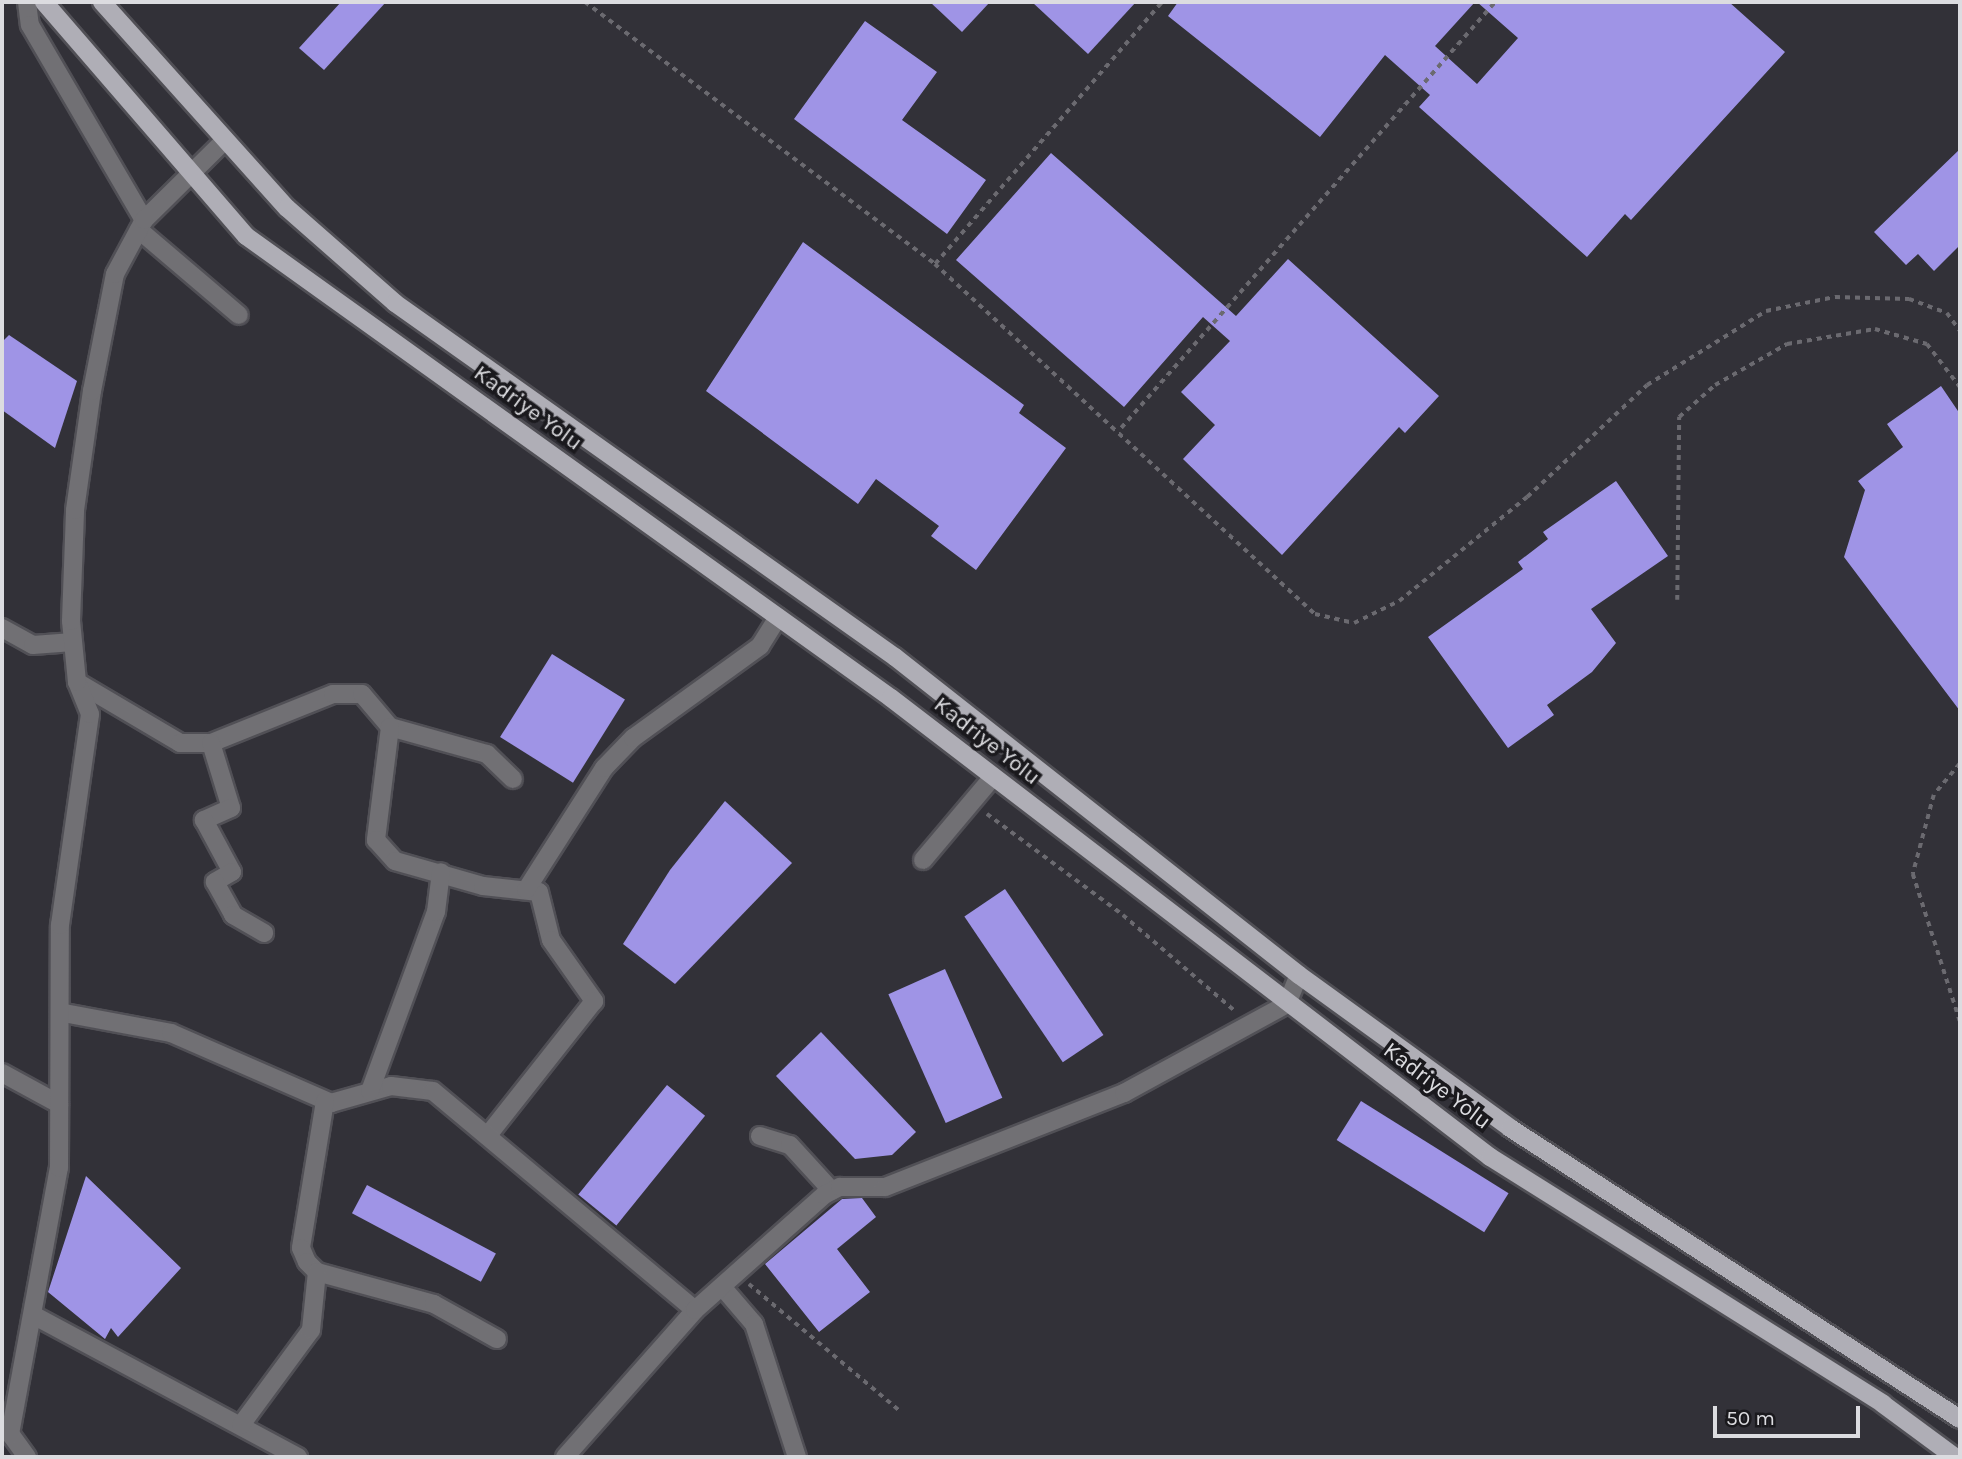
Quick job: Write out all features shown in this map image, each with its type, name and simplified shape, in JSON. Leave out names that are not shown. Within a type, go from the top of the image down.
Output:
[{"type":"main road","name":"Kadriye Yolu","points":[[44,2],[246,236],[778,617],[993,777],[1490,1157],[1883,1405],[1955,1457]]},
{"type":"main road","name":"Kadriye Yolu","points":[[102,2],[287,208],[395,303],[895,657],[1299,975],[1608,1196],[1778,1297],[1960,1419]]},
{"type":"street","points":[[27,2],[30,25],[141,225],[239,314]]},
{"type":"street","points":[[27,1457],[6,1430],[51,1236],[64,1013],[60,925],[90,714],[77,682],[73,642],[75,510],[92,391],[115,274],[141,225],[191,171],[225,140]]},
{"type":"street","points":[[526,890],[604,768],[633,738],[760,646],[778,617]]},
{"type":"street","points":[[2,628],[33,645],[73,642]]},
{"type":"street","points":[[77,682],[180,743],[211,743],[333,694],[362,694],[390,727],[487,754],[513,779]]},
{"type":"street","points":[[390,727],[376,840],[395,861],[539,891],[551,940],[594,1001],[488,1136]]},
{"type":"street","points":[[211,743],[231,808],[204,820],[232,872],[215,882],[233,915],[264,933]]},
{"type":"street","points":[[923,860],[974,805],[993,777]]},
{"type":"street","points":[[370,1091],[436,912],[441,872]]},
{"type":"street","points":[[565,1457],[695,1310],[739,1276],[832,1191],[884,1187],[1124,1093],[1287,1004],[1299,975]]},
{"type":"street","points":[[64,1013],[172,1033],[326,1101],[370,1091],[433,1091],[695,1310]]},
{"type":"street","points":[[2,1073],[59,1104]]},
{"type":"street","points":[[241,1424],[311,1330],[317,1272],[301,1248],[326,1101]]},
{"type":"street","points":[[760,1136],[790,1145],[832,1191]]},
{"type":"street","points":[[317,1272],[434,1304],[497,1339]]},
{"type":"street","points":[[724,1289],[754,1324],[797,1457]]},
{"type":"street","points":[[33,1315],[241,1424],[298,1457]]},
{"type":"path","points":[[585,2],[934,264],[1121,429],[1315,614],[1353,623],[1399,601],[1527,497],[1647,385],[1766,311],[1835,297],[1909,299],[1947,313],[1960,331]]},
{"type":"path","points":[[934,264],[1162,2]]},
{"type":"path","points":[[1121,429],[1495,2]]},
{"type":"path","points":[[1677,600],[1679,417],[1715,385],[1787,344],[1875,329],[1927,344],[1960,387]]},
{"type":"path","points":[[1960,764],[1934,795],[1913,874],[1960,1021]]},
{"type":"path","points":[[974,805],[1123,915],[1250,1024]]},
{"type":"path","points":[[739,1276],[900,1411]]},
{"type":"building","points":[[341,2],[386,2],[324,70],[299,48]]},
{"type":"building","points":[[930,2],[990,2],[962,32]]},
{"type":"building","points":[[1032,2],[1136,2],[1088,54]]},
{"type":"building","points":[[1178,2],[1475,2],[1435,46],[1477,84],[1518,38],[1477,2],[1729,2],[1785,52],[1631,220],[1625,214],[1587,257],[1419,107],[1430,95],[1385,55],[1320,137],[1168,16]]},
{"type":"building","points":[[865,21],[937,72],[902,120],[986,180],[947,234],[794,119]]},
{"type":"building","points":[[1960,149],[1960,245],[1934,271],[1918,254],[1906,265],[1874,232]]},
{"type":"building","points":[[1051,153],[1236,316],[1288,259],[1439,396],[1405,433],[1399,427],[1282,555],[1183,459],[1215,425],[1181,392],[1230,341],[1203,317],[1124,407],[956,260]]},
{"type":"building","points":[[803,242],[1024,405],[1019,413],[1066,448],[976,570],[931,536],[939,526],[876,479],[858,504],[706,391]]},
{"type":"building","points":[[9,335],[77,381],[55,448],[2,410],[2,342]]},
{"type":"building","points":[[1941,386],[1960,414],[1960,711],[1844,557],[1865,490],[1858,481],[1903,447],[1887,424]]},
{"type":"building","points":[[1616,481],[1668,556],[1591,609],[1616,643],[1592,672],[1547,705],[1554,715],[1508,748],[1428,637],[1523,569],[1518,562],[1548,539],[1543,532]]},
{"type":"building","points":[[552,654],[625,700],[573,783],[500,737]]},
{"type":"building","points":[[725,801],[792,863],[675,984],[623,944],[670,870]]},
{"type":"building","points":[[1005,889],[1103,1035],[1063,1062],[964,916]]},
{"type":"building","points":[[945,969],[1002,1098],[946,1123],[888,994]]},
{"type":"building","points":[[821,1032],[916,1132],[892,1155],[855,1159],[776,1076]]},
{"type":"building","points":[[667,1085],[705,1116],[616,1225],[578,1195]]},
{"type":"building","points":[[1361,1101],[1509,1193],[1484,1232],[1337,1140]]},
{"type":"building","points":[[86,1176],[181,1268],[118,1337],[111,1328],[105,1339],[48,1292]]},
{"type":"building","points":[[367,1185],[496,1254],[481,1282],[352,1213]]},
{"type":"building","points":[[862,1198],[876,1217],[837,1249],[870,1292],[819,1332],[765,1264],[842,1199]]}]
